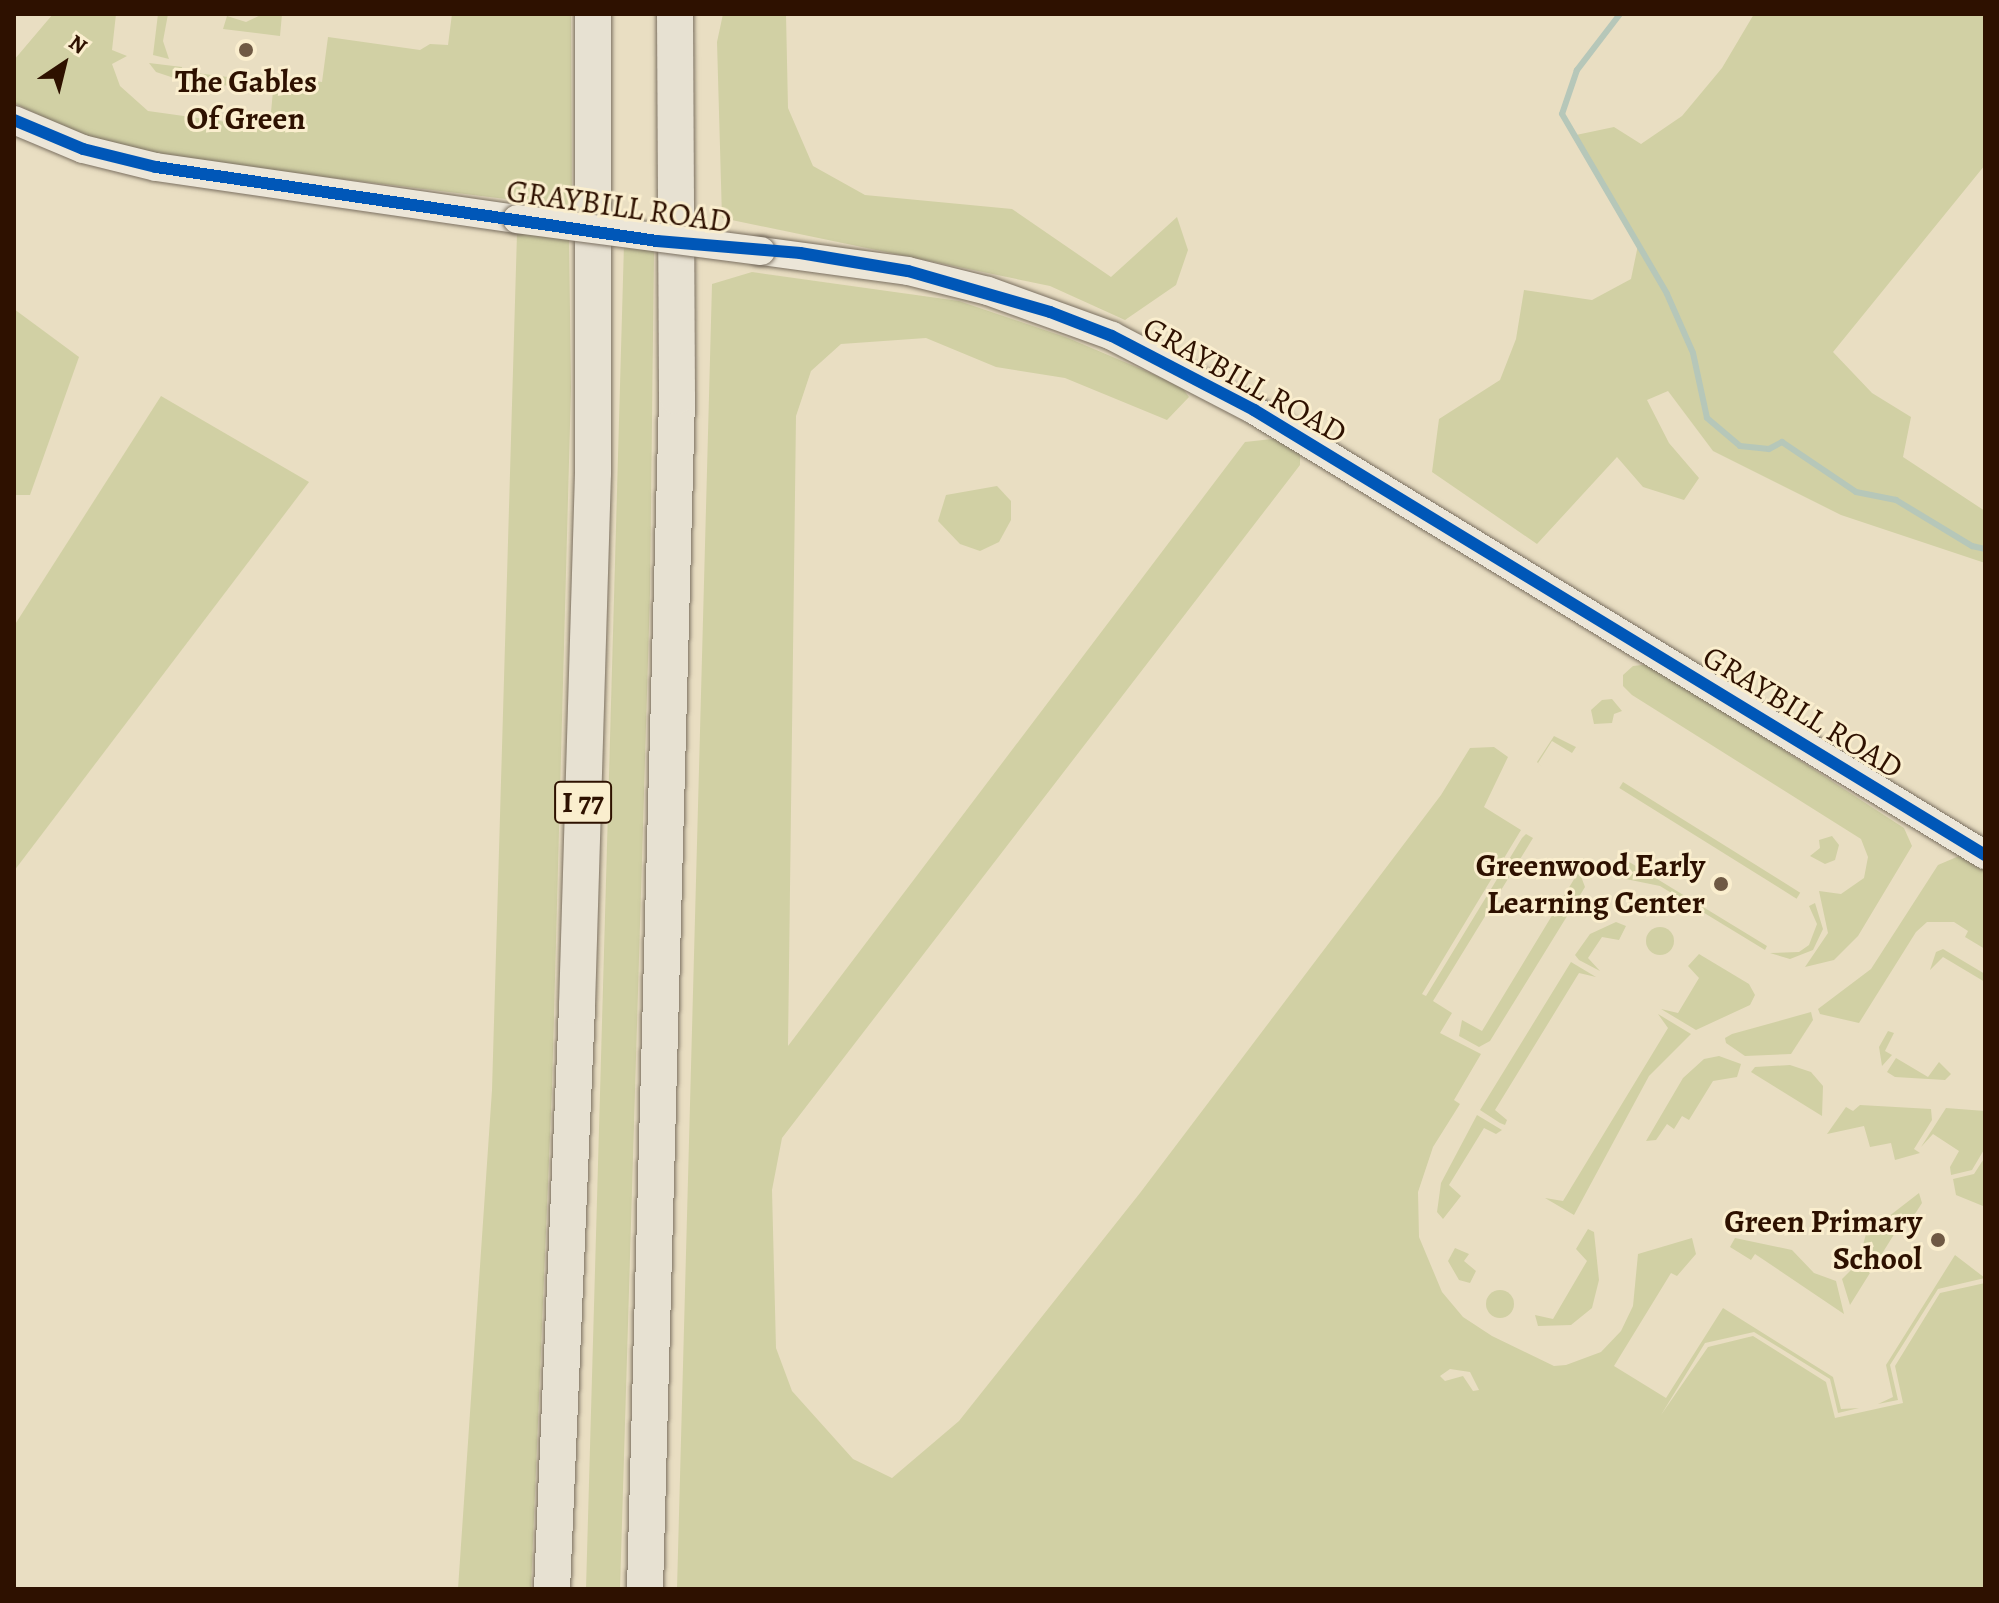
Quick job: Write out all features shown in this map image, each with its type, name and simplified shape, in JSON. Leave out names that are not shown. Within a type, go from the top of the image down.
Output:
[{"type":"highway","name":"I 77","points":[[552,1589],[591,519],[593,14]]},
{"type":"highway","points":[[645,1589],[675,519],[675,14]]},
{"type":"street","name":"GRAYBILL ROAD","points":[[14,120],[83,149],[156,167],[517,219],[761,251],[800,253],[961,285],[1124,341],[1254,410],[1985,855]]},
{"type":"green space","points":[[53,14],[116,14],[112,50],[127,56],[112,64],[120,86],[148,111],[241,124],[247,110],[246,125],[256,126],[260,112],[271,112],[273,91],[187,81],[188,72],[300,86],[301,79],[322,82],[328,37],[420,50],[430,44],[448,45],[452,14],[571,14],[572,207],[177,159],[81,135],[14,103],[14,60]]},
{"type":"green space","points":[[158,14],[168,14],[163,41],[169,59],[153,55]]},
{"type":"green space","points":[[263,14],[282,14],[280,36],[223,29],[227,16],[246,22]]},
{"type":"green space","points":[[723,14],[786,14],[788,108],[813,166],[865,195],[1012,209],[1111,277],[1177,217],[1188,250],[1176,285],[1125,320],[1050,286],[722,218],[717,42]]},
{"type":"green space","points":[[1754,14],[1985,14],[1985,165],[1833,352],[1872,393],[1911,417],[1903,457],[1985,511],[1985,563],[1841,515],[1713,451],[1668,391],[1647,400],[1669,443],[1699,478],[1684,500],[1643,487],[1617,457],[1537,544],[1432,472],[1439,419],[1500,380],[1516,339],[1524,290],[1592,300],[1631,279],[1638,245],[1576,135],[1614,127],[1641,144],[1682,116],[1722,68]]},
{"type":"green space","points":[[149,63],[182,67],[180,80],[156,72]]},
{"type":"green space","points":[[517,233],[569,239],[571,388],[552,1088],[531,1589],[458,1589],[492,1090]]},
{"type":"green space","points":[[624,244],[654,248],[650,593],[620,1589],[586,1589]]},
{"type":"green space","points":[[752,272],[959,301],[1068,338],[1181,386],[1189,397],[1167,420],[1065,378],[996,367],[926,338],[841,344],[811,371],[796,416],[788,1046],[1245,442],[1281,438],[1300,453],[1300,465],[782,1138],[772,1190],[776,1348],[792,1391],[853,1459],[892,1478],[959,1421],[1140,1193],[1441,795],[1470,748],[1494,747],[1508,757],[1484,807],[1521,830],[1422,994],[1426,996],[1522,838],[1526,834],[1533,838],[1433,1001],[1452,1013],[1440,1033],[1481,1054],[1454,1100],[1460,1104],[1433,1147],[1418,1192],[1419,1237],[1442,1292],[1463,1317],[1492,1336],[1554,1366],[1566,1365],[1601,1352],[1621,1331],[1633,1306],[1638,1254],[1692,1238],[1696,1254],[1677,1276],[1671,1273],[1614,1366],[1666,1398],[1723,1308],[1833,1377],[1841,1409],[1859,1408],[1838,1413],[1830,1379],[1754,1332],[1705,1343],[1661,1415],[1708,1347],[1753,1336],[1826,1382],[1835,1418],[1903,1403],[1895,1366],[1940,1293],[1985,1283],[1985,1589],[677,1589],[712,284]],"holes":[[[1450,1369],[1470,1372],[1479,1390],[1473,1391],[1463,1376],[1445,1381],[1440,1376]]]},
{"type":"green space","points":[[14,309],[79,357],[30,495],[14,495]]},
{"type":"green space","points":[[161,396],[309,482],[14,871],[14,626]]},
{"type":"green space","points":[[997,486],[1011,501],[1011,520],[999,542],[980,551],[960,544],[938,521],[946,495]]},
{"type":"green space","points":[[1651,664],[1904,828],[1912,846],[1858,936],[1834,960],[1805,967],[1828,933],[1819,891],[1841,894],[1864,878],[1868,857],[1861,839],[1632,695],[1623,686],[1623,675],[1633,666]]},
{"type":"green space","points":[[1612,699],[1622,711],[1614,714],[1612,723],[1594,724],[1591,710],[1602,700]]},
{"type":"green space","points":[[1554,736],[1576,747],[1572,753],[1552,741],[1538,763],[1545,771],[1537,762]]},
{"type":"green space","points":[[1623,782],[1800,893],[1797,899],[1619,788]]},
{"type":"green space","points":[[1832,836],[1839,845],[1835,860],[1825,864],[1810,856],[1820,848],[1819,840]]},
{"type":"green space","points":[[1959,856],[1985,869],[1985,949],[1965,937],[1968,931],[1954,922],[1927,922],[1916,932],[1859,1023],[1820,1014],[1818,1009],[1871,969],[1938,865]]},
{"type":"green space","points":[[1626,860],[1767,946],[1765,950],[1660,886],[1616,877]]},
{"type":"green space","points":[[1579,871],[1585,887],[1490,1041],[1479,1047],[1459,1036],[1462,1020],[1482,1031]]},
{"type":"green space","points":[[1815,903],[1823,929],[1813,950],[1790,959],[1770,953],[1799,952],[1809,945],[1817,924],[1809,906]]},
{"type":"green space","points":[[1616,922],[1626,926],[1619,940],[1602,937],[1588,958],[1600,971],[1579,960],[1575,955],[1590,934]]},
{"type":"green space","points":[[1660,927],[1670,931],[1674,941],[1670,951],[1660,955],[1650,951],[1646,941],[1650,931]]},
{"type":"green space","points":[[1943,949],[1985,974],[1985,982],[1943,957],[1930,970],[1936,952]]},
{"type":"green space","points":[[1699,954],[1749,984],[1755,995],[1750,1005],[1696,1030],[1661,1009],[1678,1013],[1699,978],[1688,966]]},
{"type":"green space","points":[[1571,962],[1596,977],[1579,973],[1495,1110],[1507,1120],[1505,1125],[1500,1123],[1480,1110]]},
{"type":"green space","points":[[1811,1012],[1813,1020],[1791,1054],[1745,1056],[1726,1043],[1725,1038],[1732,1034]]},
{"type":"green space","points":[[1658,1014],[1691,1034],[1649,1076],[1574,1215],[1545,1198],[1563,1201],[1668,1028]]},
{"type":"green space","points":[[1888,1031],[1894,1033],[1885,1051],[1892,1055],[1882,1066],[1879,1047]]},
{"type":"green space","points":[[1719,1056],[1741,1064],[1737,1077],[1713,1081],[1689,1120],[1682,1116],[1674,1129],[1667,1124],[1656,1140],[1646,1141],[1683,1078],[1704,1059]]},
{"type":"green space","points":[[1896,1058],[1928,1077],[1939,1062],[1951,1074],[1945,1080],[1895,1077],[1887,1072]]},
{"type":"green space","points":[[1790,1065],[1811,1072],[1823,1086],[1822,1116],[1751,1072],[1755,1067]]},
{"type":"green space","points":[[1860,1105],[1931,1109],[1932,1120],[1914,1149],[1920,1153],[1895,1160],[1891,1143],[1870,1147],[1864,1126],[1827,1134],[1846,1107],[1853,1111]]},
{"type":"green space","points":[[1946,1108],[1985,1111],[1985,1148],[1972,1170],[1951,1175],[1950,1167],[1959,1151],[1933,1134],[1921,1147]]},
{"type":"green space","points":[[1477,1115],[1502,1130],[1496,1134],[1484,1128],[1449,1185],[1461,1196],[1443,1219],[1437,1212],[1441,1183]]},
{"type":"green space","points":[[1985,1157],[1983,1206],[1956,1195],[1953,1179],[1974,1174]]},
{"type":"green space","points":[[1919,1193],[1922,1203],[1909,1223],[1903,1220],[1850,1305],[1842,1279],[1858,1263],[1866,1234]]},
{"type":"green space","points":[[1588,1229],[1594,1232],[1599,1280],[1592,1308],[1571,1325],[1538,1326],[1535,1315],[1553,1319],[1587,1261],[1576,1249]]},
{"type":"green space","points":[[1735,1238],[1792,1250],[1814,1273],[1836,1281],[1844,1314],[1755,1254],[1751,1260],[1730,1247]]},
{"type":"green space","points":[[1455,1248],[1469,1254],[1464,1261],[1476,1271],[1470,1283],[1459,1280],[1448,1261]]},
{"type":"green space","points":[[1955,1255],[1985,1278],[1938,1289],[1890,1365],[1898,1400],[1878,1404],[1893,1397],[1886,1365]]},
{"type":"green space","points":[[1500,1290],[1510,1294],[1514,1304],[1510,1314],[1500,1318],[1490,1314],[1486,1304],[1490,1294]]},
{"type":"waterway","points":[[1620,14],[1577,70],[1562,114],[1667,294],[1693,353],[1707,418],[1740,446],[1769,449],[1782,442],[1856,492],[1896,500],[1972,546],[1985,549]]},
{"type":"cycle path","points":[[14,120],[83,149],[156,167],[657,241],[800,253],[908,271],[1050,312],[1112,336],[1254,410],[1985,855]]},
{"type":"place","name":"The Gables Of Green","points":[[246,50]]},
{"type":"place","name":"Greenwood Early Learning Center","points":[[1721,884]]},
{"type":"place","name":"Green Primary School","points":[[1938,1240]]}]
